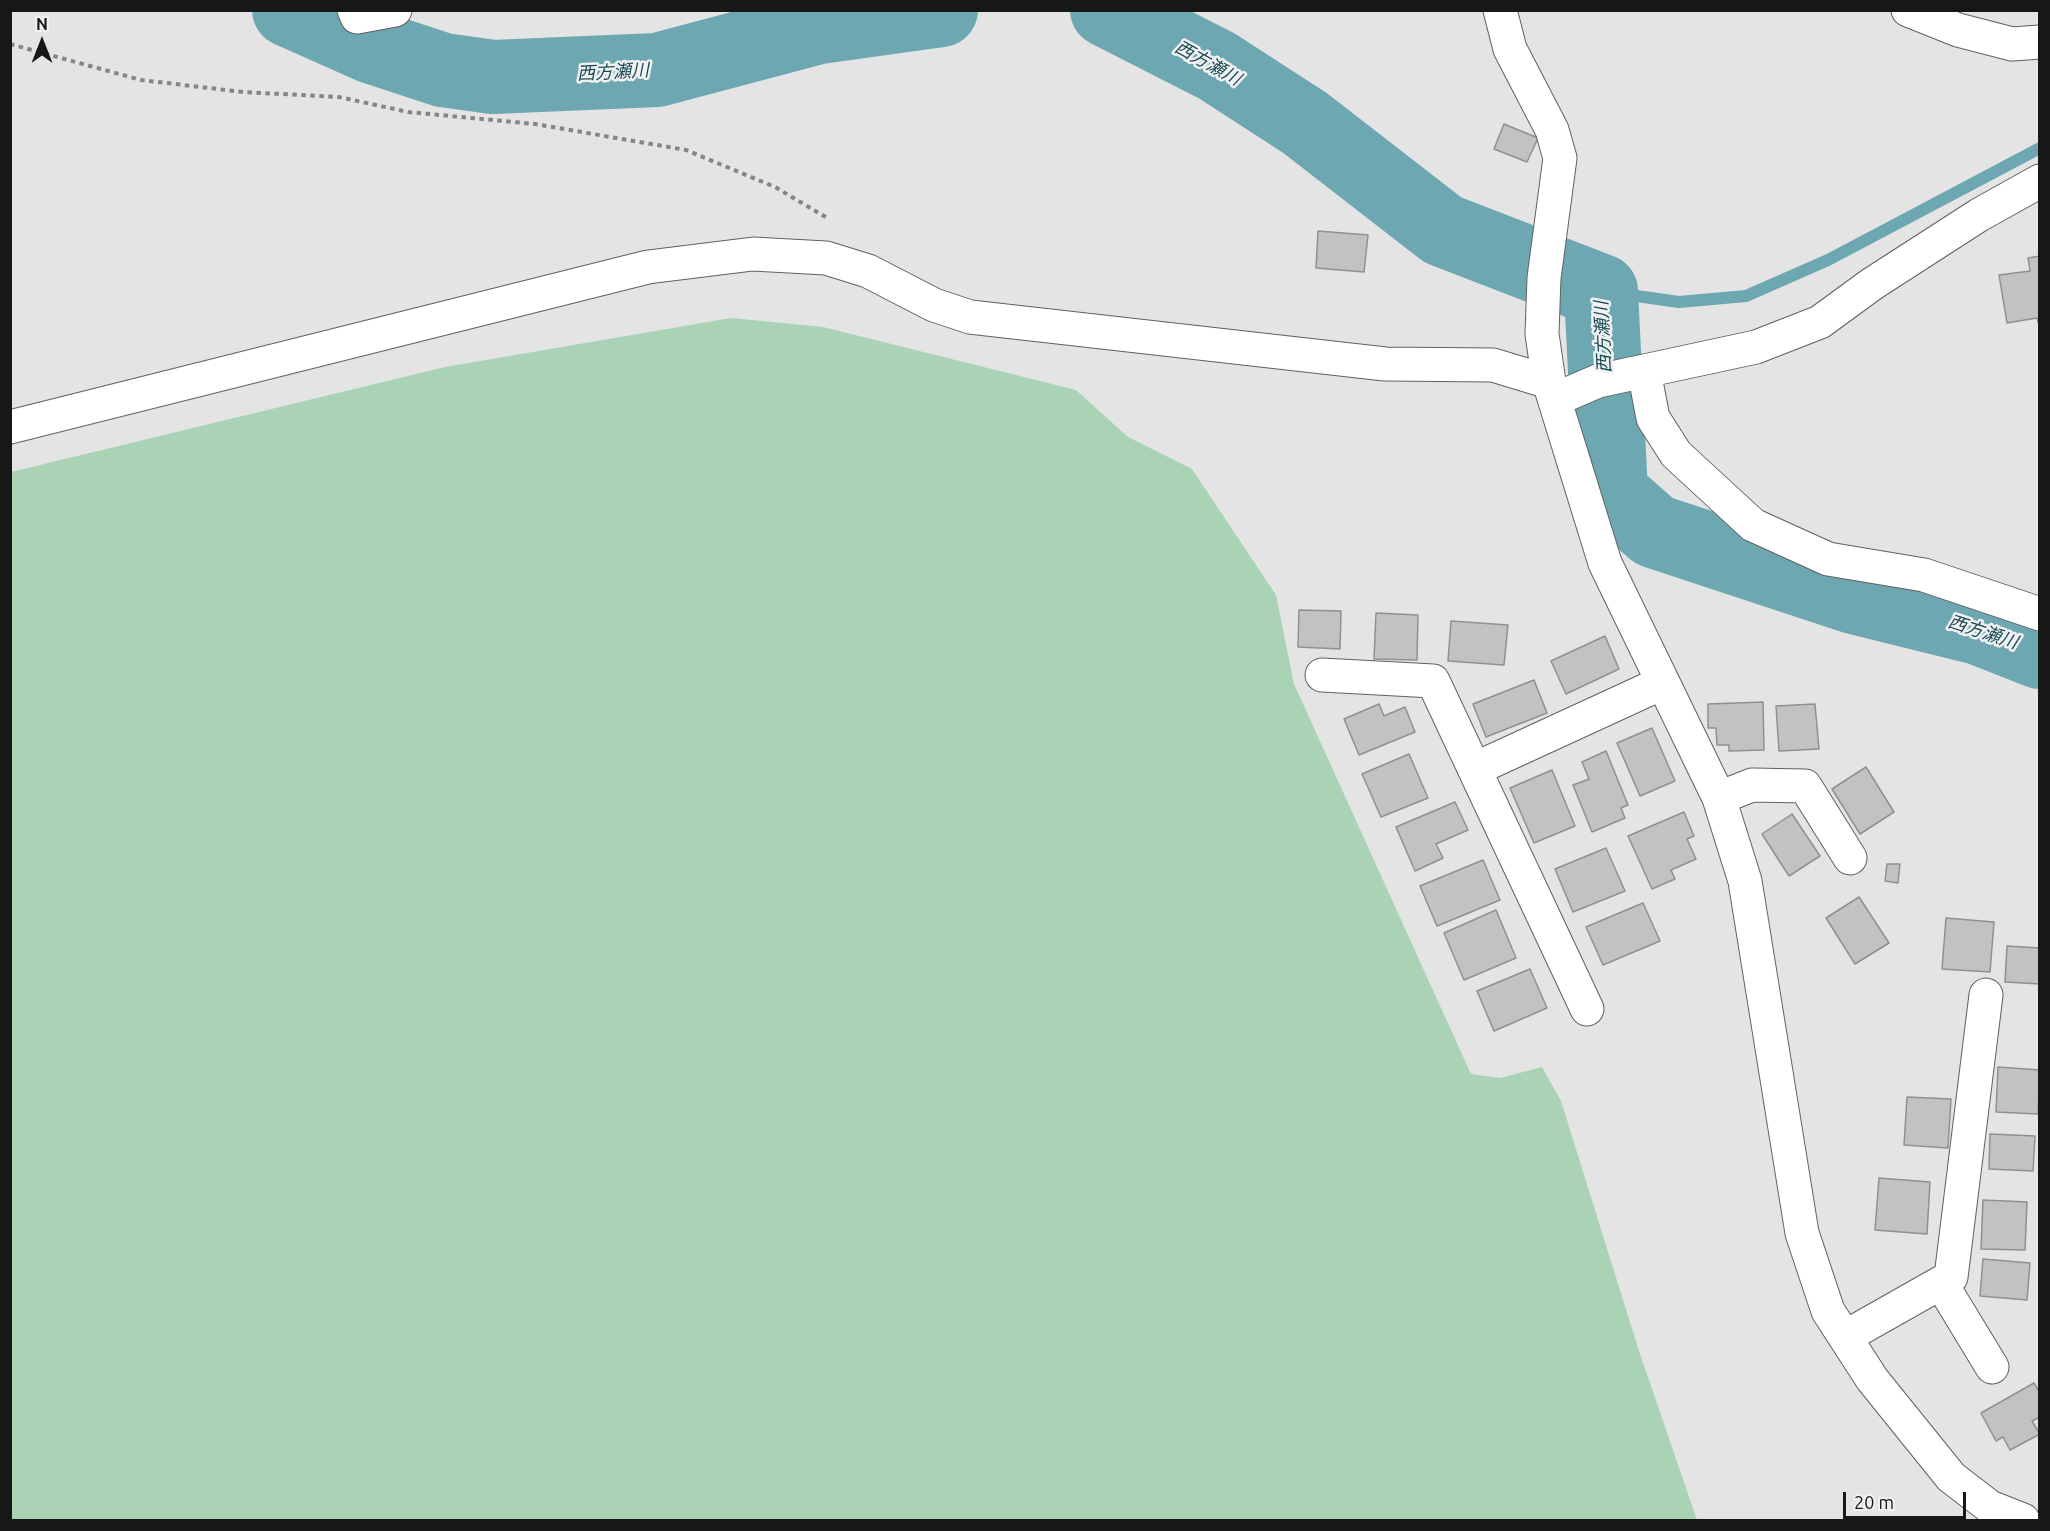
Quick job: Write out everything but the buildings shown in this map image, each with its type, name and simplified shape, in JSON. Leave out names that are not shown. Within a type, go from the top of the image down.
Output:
[{"type":"street","points":[[354,10],[357,16],[395,10]]},
{"type":"street","points":[[1500,10],[1510,49],[1552,130],[1560,158],[1544,278],[1542,334],[1552,390],[1605,563],[1719,798],[1745,881],[1802,1233],[1828,1311],[1872,1379],[1952,1477],[1990,1507],[2023,1521]]},
{"type":"street","points":[[1908,10],[1958,30],[2012,44],[2040,42]]},
{"type":"street","points":[[10,427],[648,267],[753,254],[825,258],[857,267],[934,305],[969,317],[1384,364],[1493,364],[1552,390],[1756,347],[1820,322],[1872,284],[1978,215],[2040,182]]},
{"type":"street","points":[[1644,371],[1653,418],[1676,454],[1753,525],[1828,559],[1924,575],[2040,614]]},
{"type":"street","points":[[1322,675],[1433,681],[1587,1009]]},
{"type":"street","points":[[1475,769],[1662,683]]},
{"type":"street","points":[[1719,798],[1752,785],[1805,786],[1850,858]]},
{"type":"street","points":[[1845,1337],[1951,1276],[1986,994]]},
{"type":"street","points":[[1941,1283],[1992,1367]]},
{"type":"path","points":[[10,44],[141,80],[243,92],[339,97],[408,112],[535,124],[686,150],[775,187],[832,221]]},
{"type":"green space","points":[[731,318],[823,327],[1076,390],[1128,437],[1192,469],[1276,595],[1294,684],[1471,1074],[1500,1078],[1542,1067],[1561,1101],[1639,1351],[1697,1520],[11,1520],[11,472],[445,367]]},
{"type":"waterway","name":"西方瀬川","points":[[289,10],[370,46],[443,70],[493,77],[657,70],[819,27],[941,10]]},
{"type":"waterway","name":"西方瀬川","points":[[1107,10],[1217,66],[1305,123],[1443,230],[1601,291],[1611,493],[1654,531],[1854,597],[1979,628],[2040,652]]},
{"type":"waterway","points":[[1601,291],[1679,302],[1746,296],[1828,260],[2040,148]]}]
